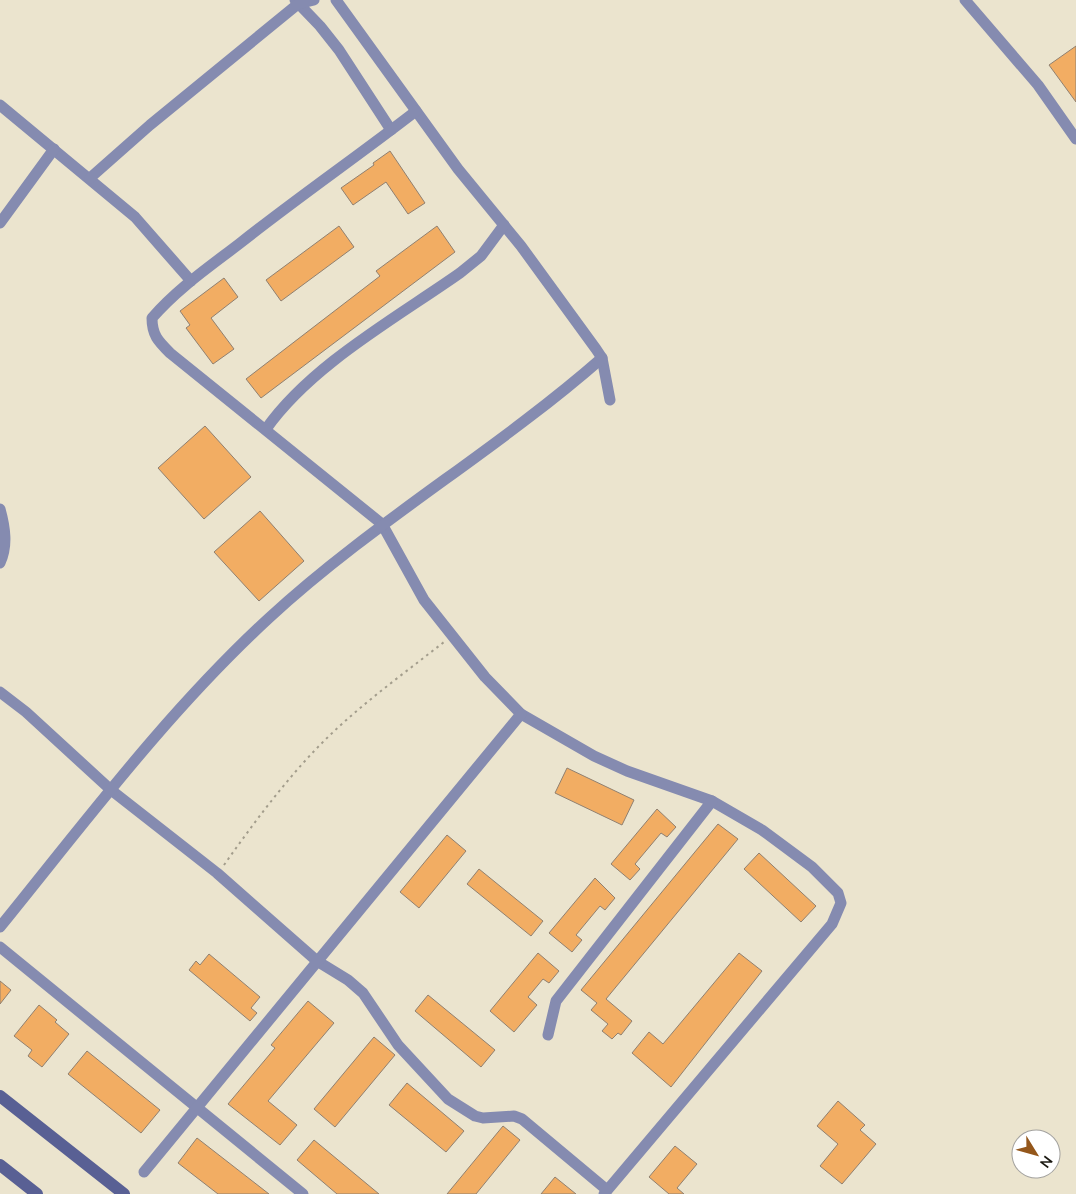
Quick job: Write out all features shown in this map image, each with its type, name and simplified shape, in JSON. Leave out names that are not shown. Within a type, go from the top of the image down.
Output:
[{"type":"main road","points":[[0,1096],[124,1194]]},
{"type":"main road","points":[[0,1165],[37,1194]]},
{"type":"street","points":[[90,178],[296,2],[314,0]]},
{"type":"street","points":[[336,0],[458,169],[504,225],[602,358],[610,400]]},
{"type":"street","points":[[965,0],[1038,85],[1076,139]]},
{"type":"street","points":[[296,2],[320,26],[348,63],[391,130]]},
{"type":"street","points":[[0,105],[135,217],[191,281]]},
{"type":"street","points":[[0,692],[26,712],[111,790],[217,874],[317,961],[348,980],[363,993],[398,1045],[424,1075],[454,1104],[474,1116],[483,1118],[514,1116],[522,1119],[605,1192],[832,924],[842,903],[838,893],[812,867],[762,830],[712,801],[628,771],[594,756],[521,714],[485,677],[424,600],[382,524],[170,353],[158,341],[152,331],[152,318],[165,303],[191,281],[340,165],[416,111]]},
{"type":"street","points":[[0,223],[54,149]]},
{"type":"street","points":[[266,429],[294,394],[319,373],[481,256],[504,225]]},
{"type":"street","points":[[0,927],[191,695],[269,617],[382,524],[489,446],[602,358]]},
{"type":"street","points":[[0,509],[4,526],[5,548],[0,563]]},
{"type":"street","points":[[144,1172],[521,714]]},
{"type":"street","points":[[548,1036],[556,1001],[712,801]]},
{"type":"street","points":[[0,947],[303,1194]]},
{"type":"path","points":[[217,874],[252,826],[318,747],[357,711],[452,636]]},
{"type":"building","points":[[1076,46],[1076,102],[1049,65]]},
{"type":"building","points":[[390,151],[425,203],[408,214],[386,182],[353,205],[341,188],[374,165],[373,163]]},
{"type":"building","points":[[339,226],[354,247],[281,301],[266,280]]},
{"type":"building","points":[[437,226],[455,252],[261,398],[246,379],[380,276],[376,271]]},
{"type":"building","points":[[224,278],[238,297],[211,318],[234,349],[213,364],[186,328],[190,325],[180,311]]},
{"type":"building","points":[[205,426],[251,477],[204,519],[158,468]]},
{"type":"building","points":[[260,511],[304,561],[259,601],[214,552]]},
{"type":"building","points":[[567,768],[634,800],[622,825],[555,793]]},
{"type":"building","points":[[657,809],[676,827],[667,837],[661,833],[635,864],[640,869],[630,880],[611,864]]},
{"type":"building","points":[[718,824],[738,839],[606,999],[632,1021],[621,1035],[618,1033],[612,1039],[602,1031],[608,1024],[591,1010],[597,1003],[581,990]]},
{"type":"building","points":[[447,835],[466,851],[419,908],[400,892]]},
{"type":"building","points":[[759,853],[816,906],[801,922],[744,869]]},
{"type":"building","points":[[479,869],[543,921],[531,936],[467,884]]},
{"type":"building","points":[[595,878],[615,898],[605,910],[600,906],[576,935],[582,940],[572,952],[549,933]]},
{"type":"building","points":[[538,953],[559,971],[549,983],[543,979],[528,997],[537,1005],[514,1032],[490,1011]]},
{"type":"building","points":[[739,953],[762,971],[671,1087],[632,1053],[649,1032],[663,1044]]},
{"type":"building","points":[[209,954],[260,997],[251,1008],[257,1013],[250,1021],[189,970],[196,961],[200,965]]},
{"type":"building","points":[[0,981],[11,990],[0,1004]]},
{"type":"building","points":[[428,995],[495,1050],[481,1067],[415,1011]]},
{"type":"building","points":[[308,1001],[334,1023],[268,1101],[297,1125],[280,1145],[228,1104],[275,1048],[271,1045]]},
{"type":"building","points":[[39,1005],[57,1020],[55,1022],[69,1034],[42,1067],[28,1056],[32,1050],[14,1036]]},
{"type":"building","points":[[374,1037],[395,1055],[335,1127],[314,1109]]},
{"type":"building","points":[[87,1051],[160,1110],[141,1133],[68,1074]]},
{"type":"building","points":[[407,1083],[464,1131],[446,1152],[389,1105]]},
{"type":"building","points":[[838,1101],[865,1125],[860,1130],[876,1144],[842,1184],[820,1166],[838,1144],[817,1126]]},
{"type":"building","points":[[503,1126],[520,1140],[476,1194],[447,1194]]},
{"type":"building","points":[[197,1138],[269,1194],[218,1194],[178,1163]]},
{"type":"building","points":[[314,1140],[379,1194],[337,1194],[297,1160]]},
{"type":"building","points":[[675,1146],[697,1164],[677,1188],[684,1194],[669,1194],[649,1177]]},
{"type":"building","points":[[555,1177],[576,1194],[541,1194]]}]
